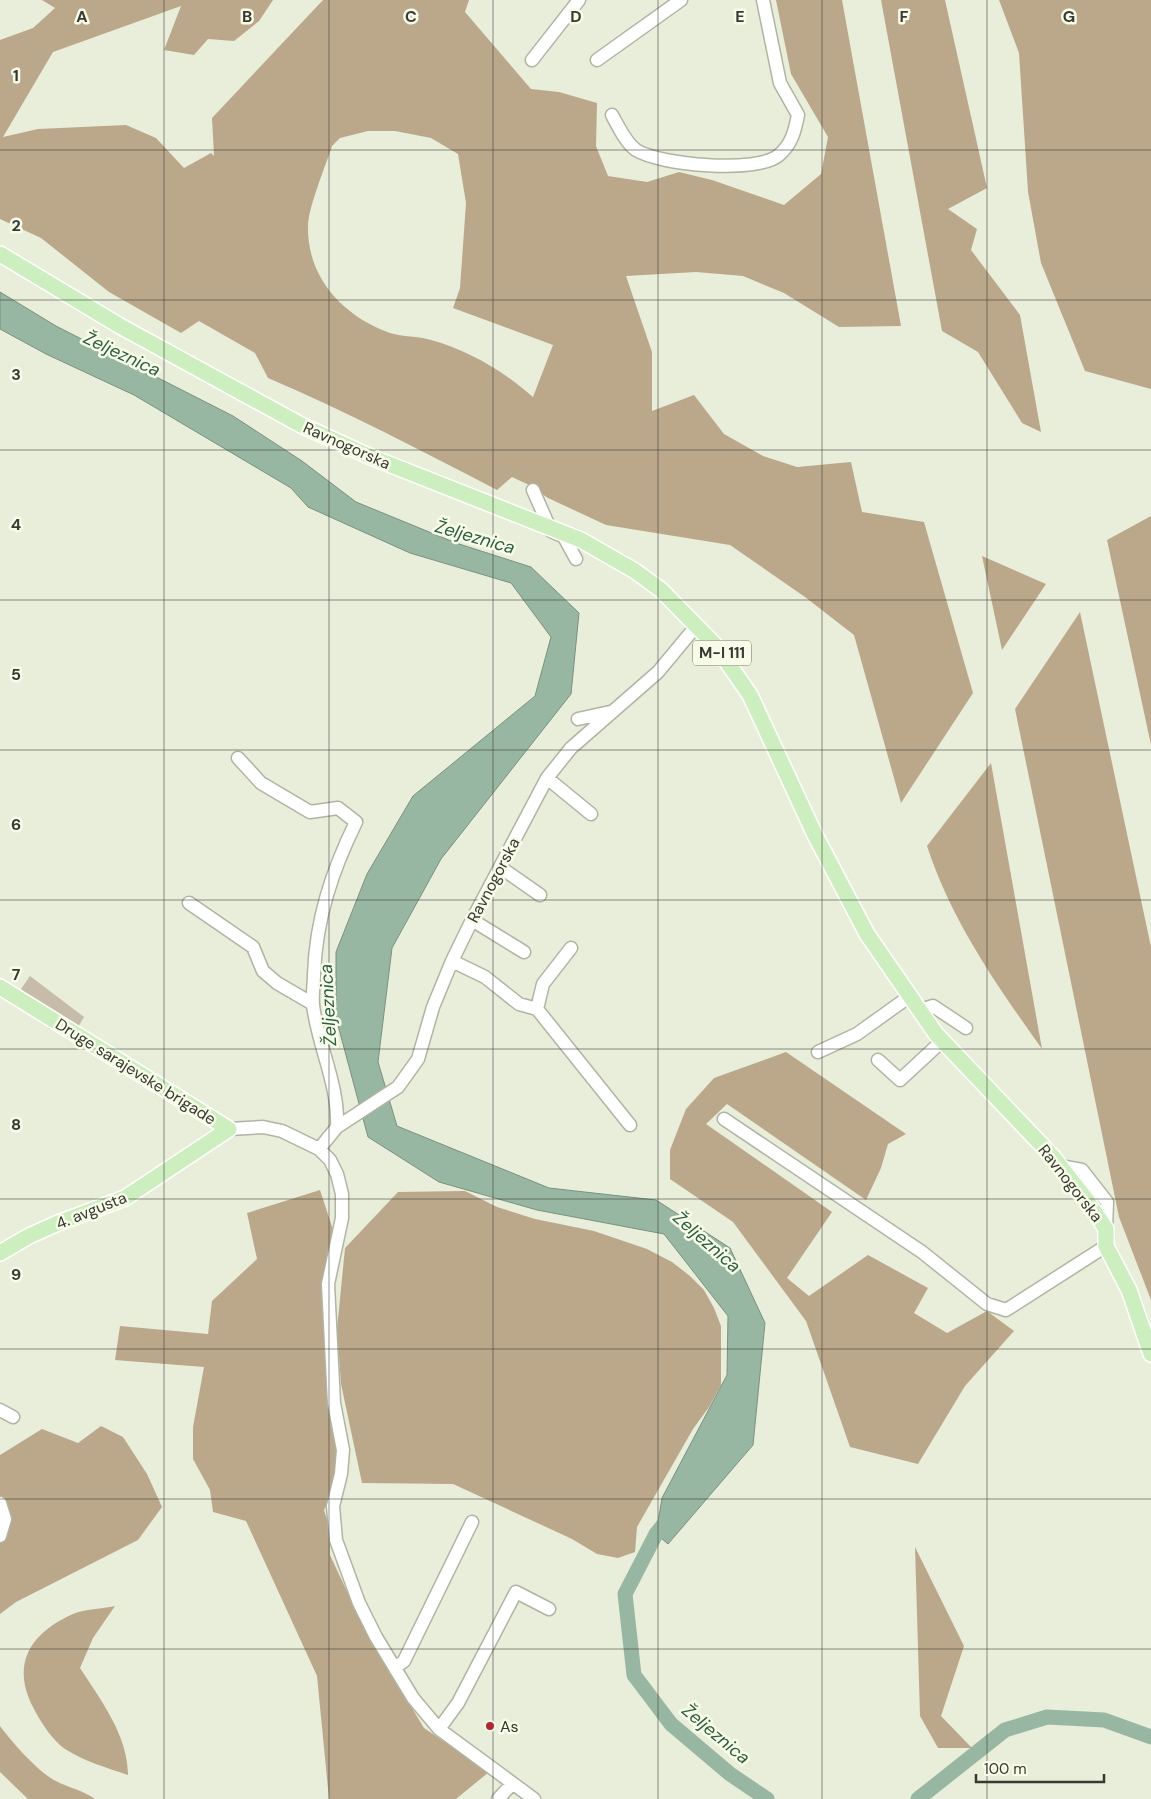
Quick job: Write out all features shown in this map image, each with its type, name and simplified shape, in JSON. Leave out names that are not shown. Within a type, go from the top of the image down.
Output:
[{"type":"main road","name":"Ravnogorska","points":[[0,254],[120,326],[301,425],[371,457],[550,526],[590,544],[635,571],[661,590],[716,646],[750,694],[815,835],[867,934],[910,996],[942,1041],[1060,1166],[1086,1199],[1106,1229],[1106,1246],[1129,1290],[1151,1354]]},
{"type":"main road","name":"Druge sarajevske brigade","points":[[0,987],[228,1129]]},
{"type":"main road","name":"4. avgusta","points":[[0,1253],[29,1236],[58,1223],[124,1198],[228,1129]]},
{"type":"street","points":[[532,60],[578,0]]},
{"type":"street","points":[[596,60],[681,0]]},
{"type":"street","points":[[612,115],[636,150],[665,160],[706,166],[745,166],[778,156],[793,138],[798,115],[780,83],[763,0]]},
{"type":"street","points":[[533,490],[551,531],[564,537],[576,559]]},
{"type":"street","name":"Ravnogorska","points":[[319,1149],[342,1125],[398,1087],[418,1059],[433,1007],[452,961],[547,778],[571,748],[658,672],[697,625]]},
{"type":"street","points":[[578,719],[612,712]]},
{"type":"street","points":[[238,758],[261,783],[310,812],[338,808],[356,822],[338,859],[326,894],[315,947],[313,1004],[342,1125]]},
{"type":"street","points":[[547,778],[591,814]]},
{"type":"street","points":[[500,868],[540,895]]},
{"type":"street","points":[[189,903],[253,947],[263,971],[277,983],[313,1004]]},
{"type":"street","points":[[472,920],[524,952]]},
{"type":"street","points":[[538,1009],[543,984],[572,948]]},
{"type":"street","points":[[452,961],[485,977],[520,1004],[538,1009],[630,1125]]},
{"type":"street","points":[[818,1052],[857,1034],[910,996]]},
{"type":"street","points":[[920,1010],[933,1006],[966,1028]]},
{"type":"street","points":[[878,1060],[900,1080],[942,1041]]},
{"type":"street","points":[[724,1119],[922,1252],[987,1304],[1006,1310],[1106,1246]]},
{"type":"street","name":"Druge sarajevske brigade","points":[[228,1129],[263,1127],[282,1131],[319,1149],[330,1160],[337,1174],[342,1194],[342,1218],[328,1284],[334,1403],[343,1450],[341,1474],[333,1506],[333,1520],[339,1547],[359,1603],[376,1637],[396,1667],[413,1698],[439,1729],[534,1799]]},
{"type":"street","points":[[0,1410],[13,1417]]},
{"type":"street","points":[[0,1504],[5,1519],[0,1536]]},
{"type":"street","points":[[396,1667],[404,1661],[472,1522]]},
{"type":"street","points":[[439,1729],[458,1703],[516,1592],[549,1609]]},
{"type":"street","points":[[498,1799],[512,1784]]},
{"type":"shaded area","points":[[42,0],[273,0],[259,21],[234,41],[208,39],[194,55],[164,50],[181,6],[53,52],[3,137],[38,129],[126,125],[156,138],[184,168],[211,153],[214,156],[212,118],[323,0],[469,0],[465,12],[531,89],[559,92],[597,103],[596,146],[608,176],[647,182],[679,172],[712,180],[784,205],[821,174],[828,137],[791,74],[776,0],[842,0],[901,326],[839,327],[784,293],[743,276],[696,272],[626,276],[652,352],[652,411],[694,395],[724,434],[763,456],[797,467],[851,462],[862,512],[924,522],[973,693],[901,803],[854,635],[805,597],[730,545],[606,525],[548,498],[527,484],[512,477],[497,490],[355,418],[268,378],[255,353],[199,321],[181,333],[109,292],[41,238],[0,219],[0,40],[33,28],[55,8]],"holes":[[[368,131],[395,131],[431,138],[458,154],[466,203],[460,288],[453,308],[553,345],[533,397],[498,371],[459,350],[426,339],[390,333],[373,326],[343,305],[331,293],[321,278],[309,245],[308,226],[314,198],[332,146],[340,138]]]},
{"type":"shaded area","points":[[881,0],[945,0],[987,188],[948,209],[977,229],[971,250],[1020,315],[1041,432],[1022,423],[978,352],[942,331]]},
{"type":"shaded area","points":[[999,0],[1151,0],[1151,389],[1085,371],[1041,263],[1028,192],[1019,53]]},
{"type":"shaded area","points":[[1151,516],[1151,745],[1107,540]]},
{"type":"shaded area","points":[[982,556],[1046,584],[1002,650]]},
{"type":"shaded area","points":[[1080,612],[1151,947],[1151,1300],[1119,1217],[1015,709]]},
{"type":"shaded area","points":[[991,763],[1042,1049],[1008,1001],[962,926],[937,874],[927,846]]},
{"type":"shaded area","points":[[30,976],[84,1017],[77,1029],[19,992]]},
{"type":"shaded area","points":[[786,1052],[906,1134],[888,1144],[881,1168],[866,1200],[727,1104],[706,1124],[832,1212],[787,1278],[809,1296],[868,1255],[928,1288],[914,1313],[947,1333],[987,1311],[1014,1331],[965,1386],[918,1464],[850,1447],[806,1321],[733,1222],[670,1179],[670,1150],[686,1109],[714,1078]]},
{"type":"shaded area","points":[[320,1190],[334,1233],[324,1288],[336,1441],[336,1475],[330,1498],[324,1510],[330,1530],[330,1555],[364,1628],[424,1728],[489,1772],[456,1799],[329,1799],[317,1676],[246,1521],[213,1512],[210,1490],[193,1459],[193,1427],[204,1367],[115,1360],[120,1326],[208,1334],[212,1301],[257,1259],[247,1213]]},
{"type":"shaded area","points":[[465,1191],[497,1207],[535,1219],[594,1231],[647,1249],[672,1262],[690,1276],[704,1290],[714,1308],[721,1326],[721,1385],[709,1407],[693,1429],[637,1527],[635,1552],[618,1558],[597,1554],[572,1539],[453,1484],[362,1483],[341,1384],[337,1329],[345,1248],[398,1192]]},
{"type":"shaded area","points":[[101,1426],[123,1437],[147,1474],[162,1507],[138,1540],[16,1602],[0,1614],[0,1455],[42,1429],[78,1443]]},
{"type":"shaded area","points":[[915,1547],[964,1646],[941,1716],[972,1748],[938,1748],[920,1716]]},
{"type":"shaded area","points":[[115,1606],[93,1638],[80,1668],[118,1732],[127,1761],[128,1775],[88,1761],[60,1745],[47,1730],[33,1707],[26,1691],[24,1676],[25,1663],[29,1651],[46,1630],[78,1612]]},
{"type":"shaded area","points":[[0,1726],[26,1756],[49,1777],[86,1793],[95,1799],[28,1799],[0,1772]]},
{"type":"water","points":[[0,292],[56,326],[233,416],[302,461],[356,502],[456,543],[531,567],[579,613],[571,694],[441,859],[392,948],[378,1062],[397,1126],[549,1188],[656,1200],[730,1248],[765,1323],[753,1445],[668,1544],[656,1534],[662,1498],[727,1375],[728,1316],[664,1234],[537,1210],[439,1182],[368,1137],[336,1018],[336,952],[367,874],[413,796],[535,696],[551,637],[511,583],[410,553],[308,507],[291,488],[134,395],[46,354],[0,329]]},
{"type":"waterway","name":"Željeznica","points":[[668,1519],[656,1534],[625,1594],[634,1675],[671,1724],[730,1774],[767,1799]]},
{"type":"waterway","name":"Željeznica","points":[[918,1799],[1005,1730],[1047,1717],[1104,1720],[1151,1737]]},
{"type":"place","name":"As","points":[[490,1726]]}]
